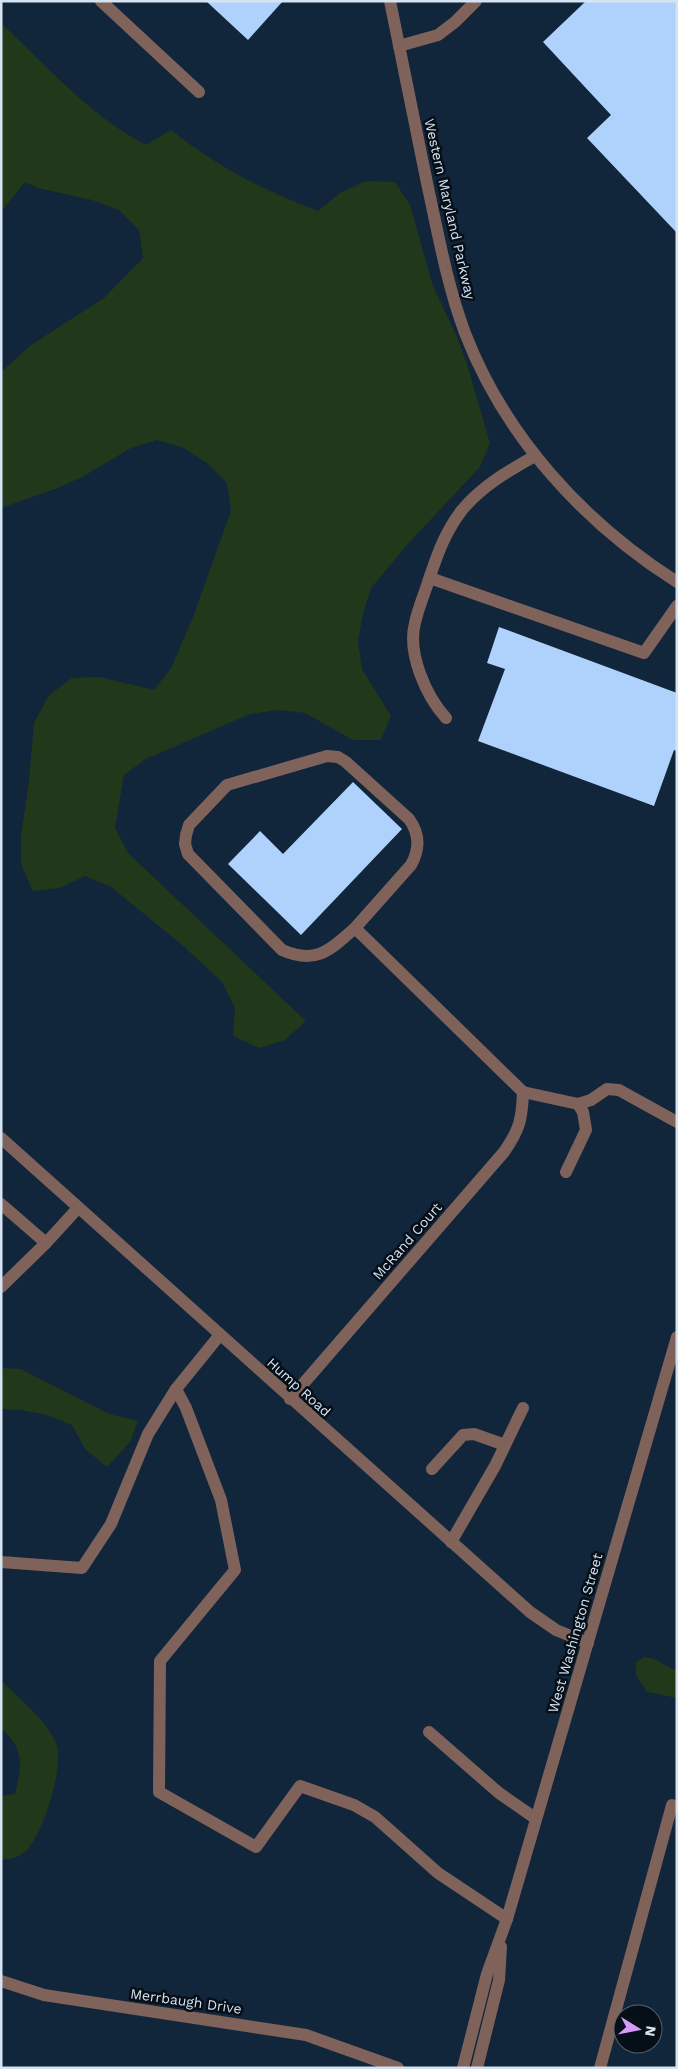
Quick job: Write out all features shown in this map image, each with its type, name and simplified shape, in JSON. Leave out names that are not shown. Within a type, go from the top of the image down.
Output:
[{"type":"street","points":[[101,1],[199,92]]},
{"type":"street","name":"Western Maryland Parkway","points":[[390,1],[437,231],[452,292],[466,334],[487,379],[510,421],[536,456],[578,505],[613,537],[677,582]]},
{"type":"street","points":[[399,46],[438,35],[455,22],[476,1]]},
{"type":"street","points":[[446,718],[436,708],[420,673],[414,646],[414,624],[446,532],[463,509],[483,490],[503,474],[536,456]]},
{"type":"street","points":[[430,578],[644,653],[677,606]]},
{"type":"street","points":[[326,756],[338,757],[409,819],[415,827],[418,841],[417,854],[411,865],[355,928],[328,951],[312,957],[295,956],[282,950],[188,854],[185,844],[190,825],[226,785],[326,756]]},
{"type":"street","points":[[355,928],[523,1092],[578,1104],[591,1100],[607,1089],[619,1090],[677,1122]]},
{"type":"street","name":"McRand Court","points":[[290,1399],[504,1152],[516,1135],[522,1116],[523,1092]]},
{"type":"street","points":[[566,1172],[586,1130],[578,1104]]},
{"type":"street","name":"Hump Road","points":[[1,1138],[219,1336],[530,1612],[556,1630],[588,1642]]},
{"type":"street","points":[[1,1204],[46,1244]]},
{"type":"street","points":[[1,1287],[46,1244],[78,1208]]},
{"type":"street","points":[[1,1562],[82,1568],[111,1524],[148,1434],[176,1389],[219,1336]]},
{"type":"street","name":"West Washington Street","points":[[462,2067],[487,1974],[507,1919],[677,1337]]},
{"type":"street","points":[[176,1389],[186,1408],[222,1500],[235,1570],[160,1661],[160,1792],[256,1847],[300,1786],[354,1805],[375,1817],[438,1872],[507,1919]]},
{"type":"street","points":[[451,1542],[505,1445],[523,1408]]},
{"type":"street","points":[[432,1469],[463,1435],[474,1434],[505,1445]]},
{"type":"street","points":[[429,1732],[499,1794],[535,1818]]},
{"type":"street","points":[[600,2068],[672,1805]]},
{"type":"street","name":"West Washington Street","points":[[478,2068],[500,1980],[501,1937]]},
{"type":"street","name":"Merrbaugh Drive","points":[[1,1981],[44,1996],[306,2035],[398,2068]]},
{"type":"street","name":"Merrbaugh Drive","points":[[366,2056],[382,2068]]},
{"type":"green space","points":[[1,23],[88,105],[106,120],[146,145],[171,130],[205,155],[259,186],[318,211],[340,193],[366,181],[395,182],[410,205],[433,286],[457,337],[467,364],[490,443],[480,467],[407,545],[371,588],[363,614],[358,641],[362,669],[391,716],[381,740],[353,740],[305,713],[278,710],[250,714],[146,759],[124,775],[115,828],[128,853],[306,1021],[285,1040],[259,1048],[233,1036],[235,1008],[222,982],[181,944],[111,887],[85,876],[60,888],[33,891],[21,864],[21,836],[29,781],[34,723],[49,695],[72,678],[100,677],[154,690],[171,668],[193,617],[231,511],[227,483],[207,463],[184,448],[157,440],[131,448],[84,476],[58,488],[1,508],[1,372],[31,345],[104,298],[143,258],[139,230],[119,210],[92,200],[38,188],[25,182],[1,212]]},
{"type":"green space","points":[[1,1368],[21,1369],[109,1414],[138,1421],[130,1442],[107,1467],[85,1449],[72,1425],[47,1415],[1,1409]]},
{"type":"green space","points":[[644,1657],[654,1659],[677,1671],[677,1698],[647,1692],[636,1675],[636,1662]]},
{"type":"green space","points":[[1,1680],[32,1710],[52,1734],[58,1753],[58,1767],[51,1799],[33,1843],[26,1851],[14,1858],[1,1860],[1,1796],[15,1794],[20,1758],[9,1736],[1,1728]]},
{"type":"building","points":[[206,1],[283,1],[248,40]]},
{"type":"building","points":[[586,1],[677,1],[677,233],[587,138],[611,115],[543,42]]},
{"type":"building","points":[[499,627],[677,693],[677,751],[674,750],[654,806],[478,741],[505,669],[487,663]]},
{"type":"building","points":[[353,782],[402,829],[301,935],[228,864],[260,831],[283,854]]}]
